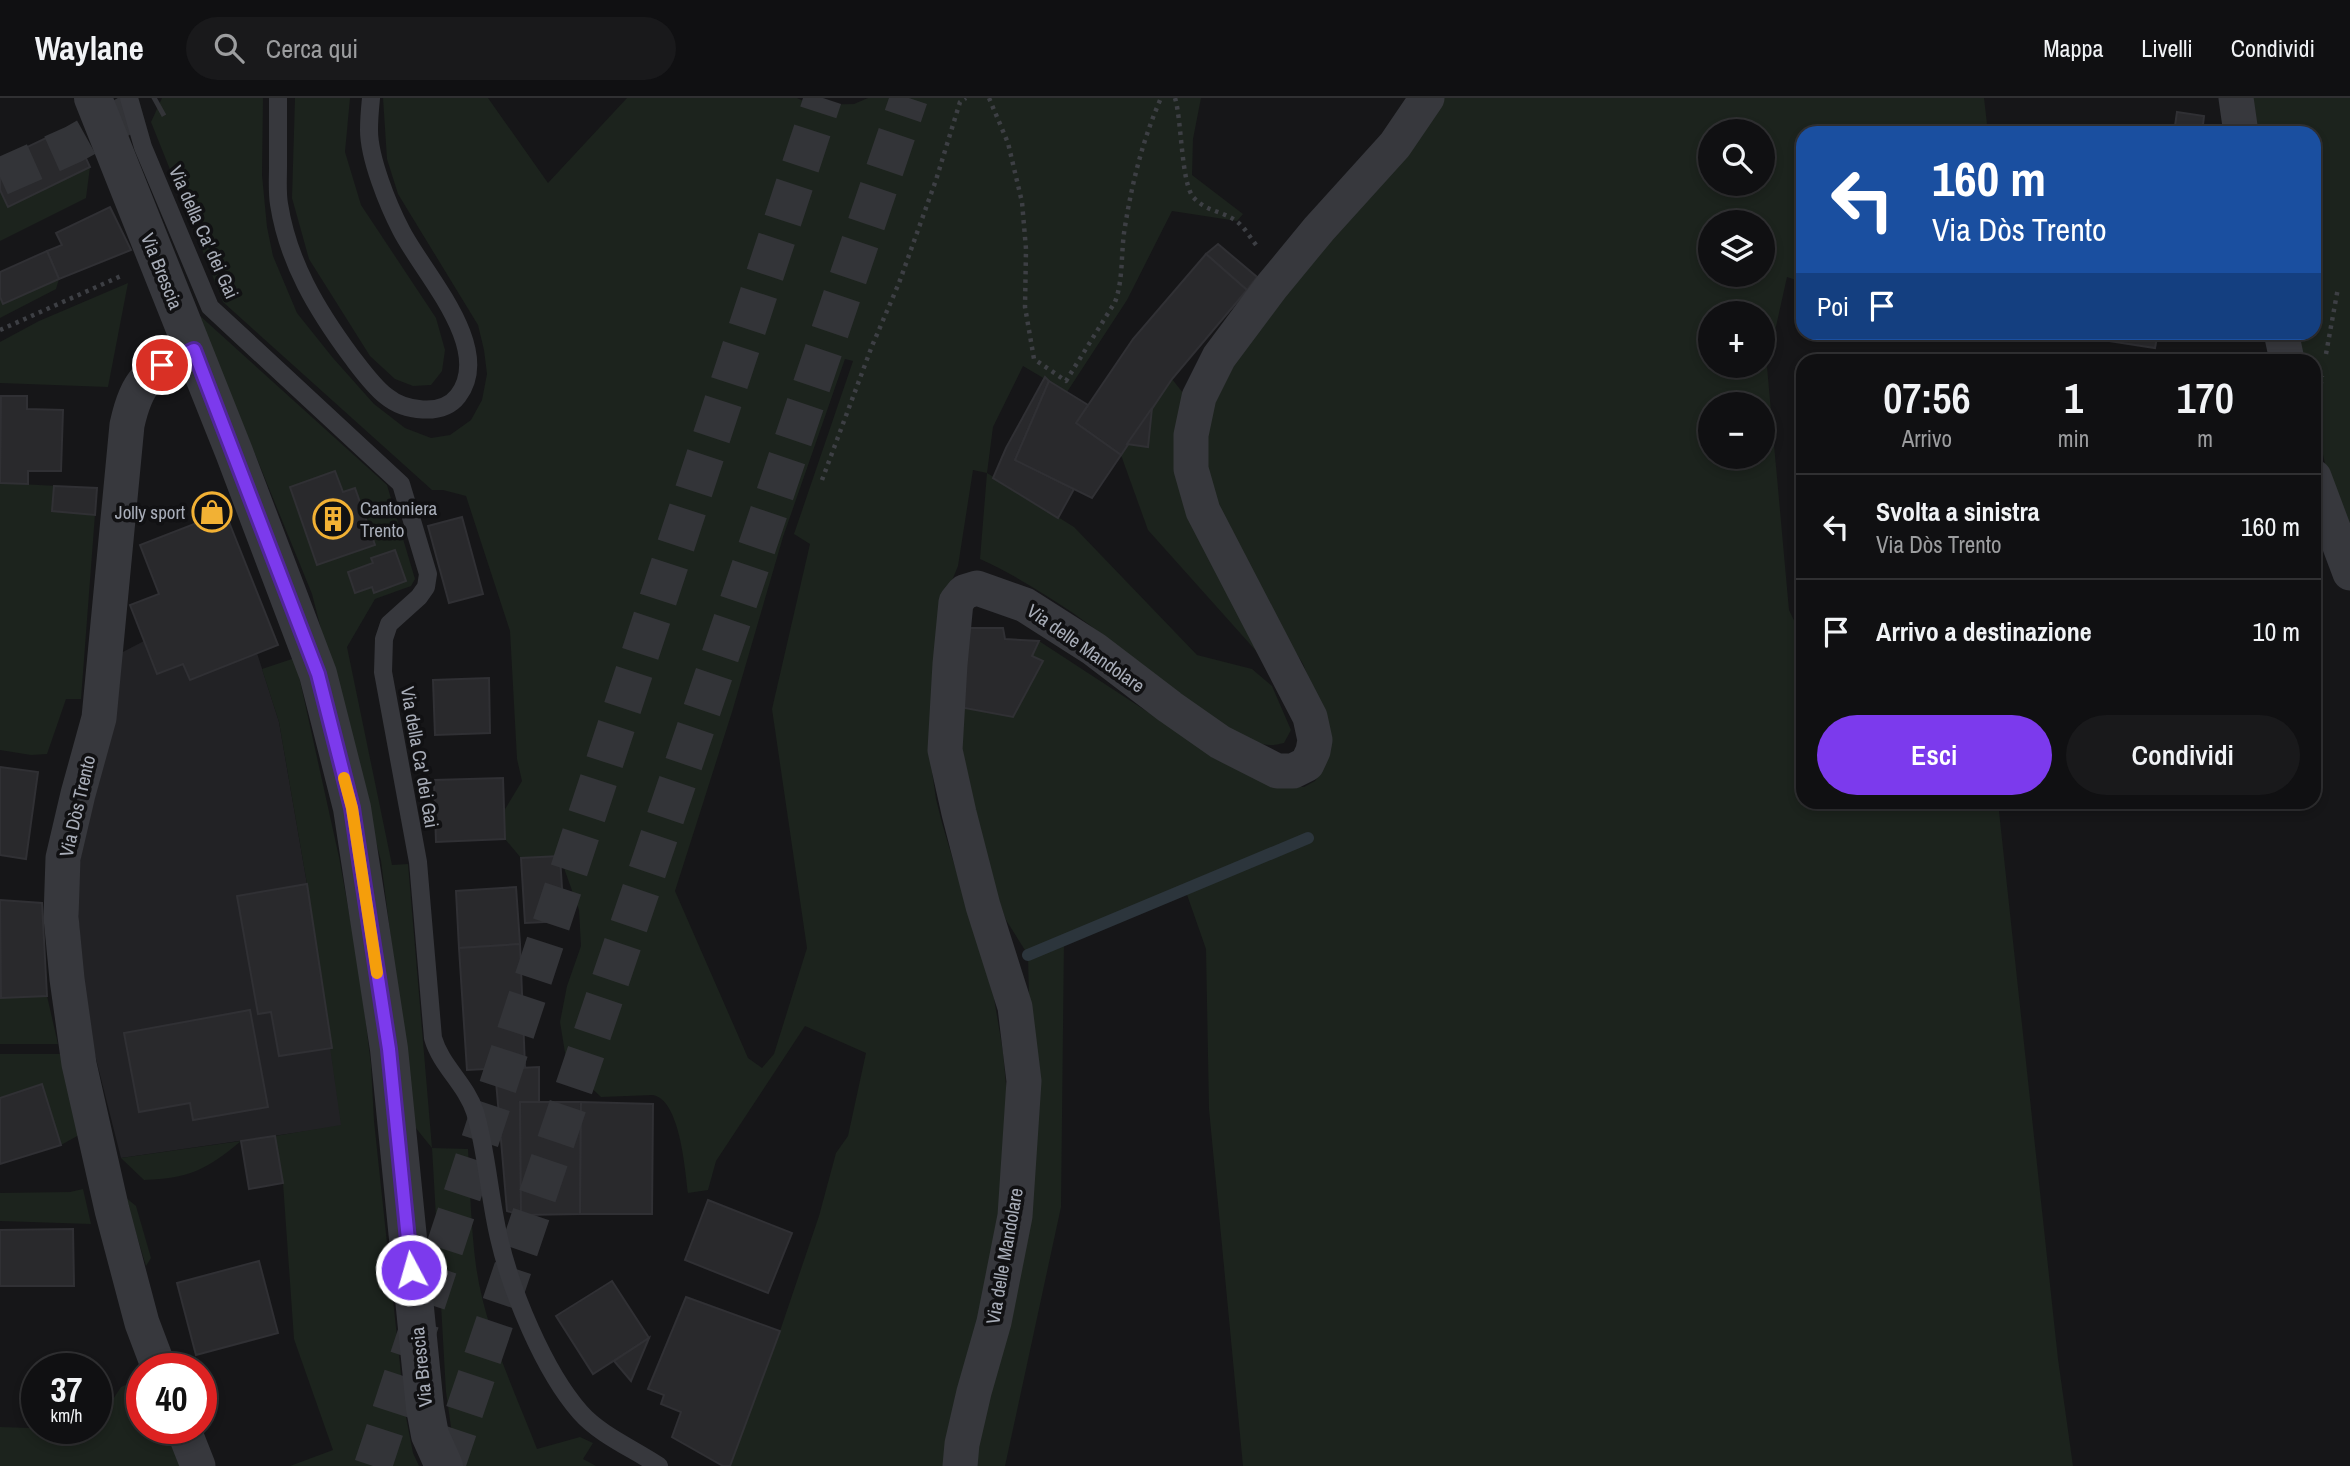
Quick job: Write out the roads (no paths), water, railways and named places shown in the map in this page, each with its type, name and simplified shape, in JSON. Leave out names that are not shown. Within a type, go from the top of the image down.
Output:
[{"type":"street","name":"Via Brescia","points":[[93,98],[194,350],[318,674],[352,808],[389,1049],[425,1408],[430,1435],[444,1466]]},
{"type":"street","name":"Via delle Mandolare","points":[[960,1466],[962,1444],[974,1392],[994,1322],[1014,1216],[1024,1081],[1015,1007],[959,813],[946,750],[956,601],[964,592],[977,588],[1025,605],[1094,649],[1220,742],[1277,771],[1293,771],[1307,764],[1315,740],[1310,717],[1203,511],[1191,469],[1191,435],[1199,397],[1219,357],[1319,229],[1395,145],[1427,98]]},
{"type":"street","points":[[2236,98],[2240,126]]},
{"type":"street","name":"Via Dòs Trento","points":[[153,1353],[142,1323],[122,1247],[79,1065],[66,979],[61,917],[63,858],[99,718],[131,404],[148,375],[165,363],[194,350]]},
{"type":"street","points":[[2321,496],[2350,573]]},
{"type":"street","points":[[189,1444],[198,1466]]},
{"type":"lane","name":"Via della Ca' dei Gai","points":[[129,98],[143,147],[210,307],[401,484],[428,574],[426,587],[419,597],[389,624],[384,639],[383,672],[418,862],[433,1038],[443,1062],[470,1099],[479,1128],[499,1240],[535,1336],[555,1375],[591,1422],[659,1466]]},
{"type":"lane","points":[[278,98],[278,202],[287,244],[306,288],[327,323],[386,397],[418,410],[438,409],[454,402],[464,389],[469,355],[442,293],[402,232],[380,180],[368,132],[371,98]]},
{"type":"waterway","points":[[1028,955],[1308,838]]},
{"type":"tunnel","points":[[0,177],[74,144],[157,98]]},
{"type":"tunnel","points":[[373,1466],[823,98]]},
{"type":"tunnel","points":[[446,1466],[909,98]]},
{"type":"place","name":"Jolly sport","points":[[212,512]]},
{"type":"place","name":"Cantoniera Trento","points":[[333,519]]}]
